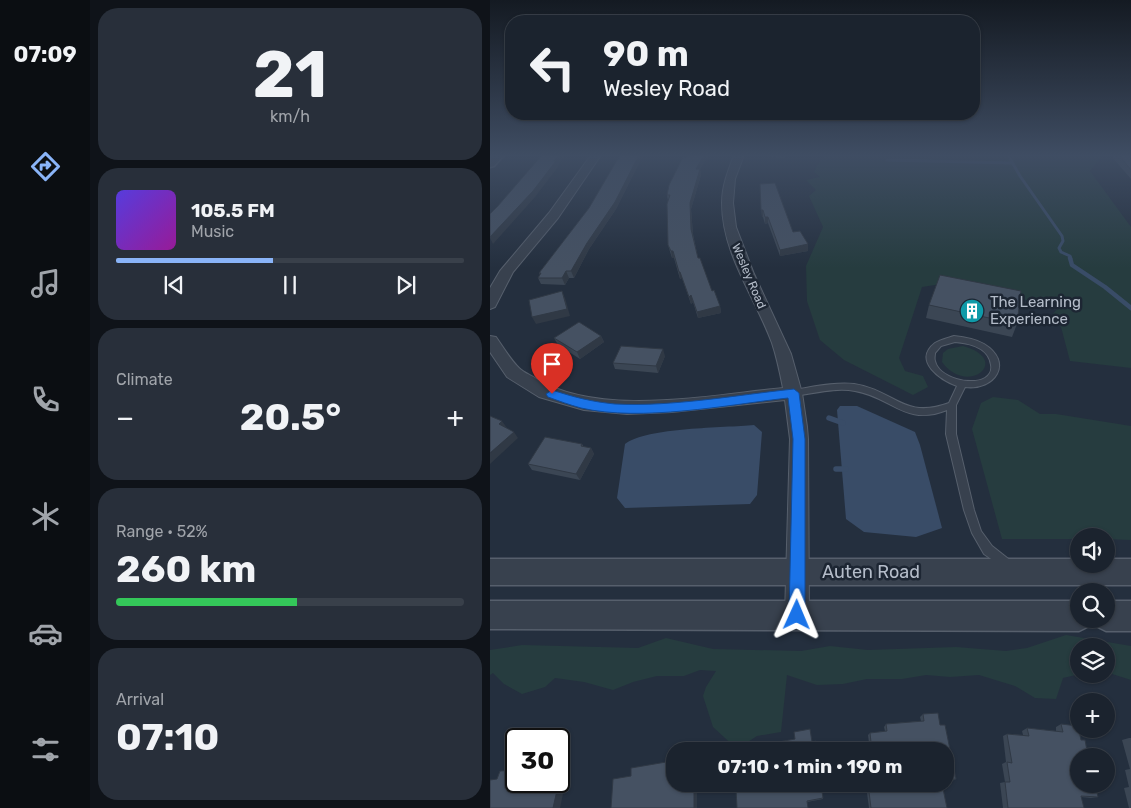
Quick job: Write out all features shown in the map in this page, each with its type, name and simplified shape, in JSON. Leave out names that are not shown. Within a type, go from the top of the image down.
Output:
[{"type":"street","points":[[490,304],[496,286],[507,270],[548,222],[569,193]]},
{"type":"street","name":"Wesley Road","points":[[728,193],[729,224],[744,266],[779,342],[794,393],[799,439],[797,615]]},
{"type":"street","points":[[490,341],[498,357],[512,371],[530,384],[581,404],[615,408],[655,408],[794,393]]},
{"type":"street","name":"Auten Road","points":[[490,572],[1131,572]]},
{"type":"street","points":[[490,615],[1070,616]]},
{"type":"street","points":[[1115,616],[1131,616]]},
{"type":"lane","points":[[954,339],[964,340],[979,345],[991,354],[996,361],[994,376],[979,384],[962,384],[947,379],[932,366],[931,351],[936,345],[954,339]]},
{"type":"lane","points":[[962,384],[952,405],[951,434],[969,510],[977,533],[988,550],[1015,572]]},
{"type":"lane","points":[[794,393],[844,387],[862,389],[908,411],[930,412],[952,405]]},
{"type":"green space","points":[[813,193],[1106,193],[1131,227],[1131,368],[1070,361],[1061,327],[1051,316],[1058,308],[954,282],[922,287],[899,358],[905,371],[923,376],[928,387],[913,395],[844,360],[820,340],[807,301],[806,266],[823,227],[809,196]]},
{"type":"green space","points":[[963,346],[977,352],[984,359],[985,366],[981,372],[973,376],[963,376],[952,372],[942,362],[943,353],[948,349]]},
{"type":"green space","points":[[993,397],[1018,400],[1040,414],[1056,414],[1131,426],[1131,540],[1115,539],[1115,528],[1070,528],[1070,539],[1002,539],[972,429],[981,403]]},
{"type":"green space","points":[[1066,635],[1084,638],[1070,638],[1070,676],[1063,678],[1056,699],[1035,698],[1015,686],[979,675],[950,677],[926,675],[902,679],[867,679],[843,684],[817,685],[787,675],[781,732],[757,736],[748,742],[729,742],[713,727],[703,696],[716,671],[700,670],[684,676],[657,676],[633,682],[613,690],[584,682],[555,678],[545,687],[522,694],[504,684],[493,673],[490,675],[490,650],[522,645],[638,648],[666,638],[713,649],[801,651],[830,646],[868,650],[956,647],[1006,651],[1027,648]]},
{"type":"green space","points":[[1115,643],[1131,646],[1131,680],[1115,675]]},
{"type":"water","points":[[840,406],[857,406],[915,432],[942,528],[916,537],[864,532],[846,519],[837,410]]},
{"type":"water","points":[[754,425],[762,432],[757,495],[750,504],[625,508],[617,498],[625,444],[636,438],[668,431]]},
{"type":"building","points":[[509,193],[531,193],[490,237],[490,214]]},
{"type":"building","points":[[598,193],[620,193],[571,271],[566,271],[562,278],[538,278],[541,273],[539,273],[589,208]]},
{"type":"building","points":[[667,193],[693,193],[690,203],[691,229],[698,258],[700,258],[712,291],[714,290],[720,306],[697,312],[691,295],[689,297],[673,251],[671,251],[668,245],[667,204],[670,195],[667,195]]},
{"type":"building","points":[[760,193],[779,193],[793,232],[800,231],[808,244],[780,250],[768,217],[765,217],[763,210],[761,210]]},
{"type":"building","points":[[940,275],[1021,291],[1017,324],[929,305]]},
{"type":"building","points":[[562,291],[567,309],[532,317],[529,300]]},
{"type":"building","points":[[579,322],[601,336],[577,352],[554,338]]},
{"type":"building","points":[[621,346],[663,349],[656,366],[613,363]]},
{"type":"building","points":[[490,416],[502,421],[499,424],[514,432],[490,453]]},
{"type":"building","points":[[545,437],[582,444],[581,446],[591,448],[576,474],[528,464]]},
{"type":"building","points":[[938,713],[940,725],[945,725],[948,742],[871,742],[870,733],[887,731],[886,724],[924,721],[923,714]]},
{"type":"building","points":[[1061,724],[1070,725],[1070,738],[1085,740],[1086,748],[1070,748],[1070,793],[1097,793],[1098,797],[1081,796],[1084,808],[1008,808],[1005,782],[1010,782],[1007,762],[1012,763],[1007,734],[1029,736],[1027,728],[1063,732]]},
{"type":"building","points":[[810,729],[812,742],[778,742],[795,739],[794,732]]},
{"type":"building","points":[[666,762],[666,792],[694,792],[694,808],[611,808],[613,779],[631,776],[631,768]]},
{"type":"building","points":[[500,771],[505,771],[505,793],[556,793],[553,808],[490,808],[490,780],[497,779]]},
{"type":"building","points":[[736,792],[822,792],[823,798],[807,801],[808,808],[737,808]]},
{"type":"building","points":[[869,792],[944,792],[947,808],[871,808]]},
{"type":"waterway","points":[[1032,193],[1062,236],[1063,241],[1059,248],[1061,252],[1070,256],[1071,259]]},
{"type":"waterway","points":[[1070,258],[1072,265],[1105,287],[1131,308]]},
{"type":"waterway","points":[[829,418],[843,423]]},
{"type":"waterway","points":[[836,469],[846,469]]},
{"type":"place","name":"The Learning Experience","points":[[972,311]]},
{"type":"route","points":[[552,394],[581,404],[615,408],[655,408],[794,393],[799,439],[797,615]]}]
